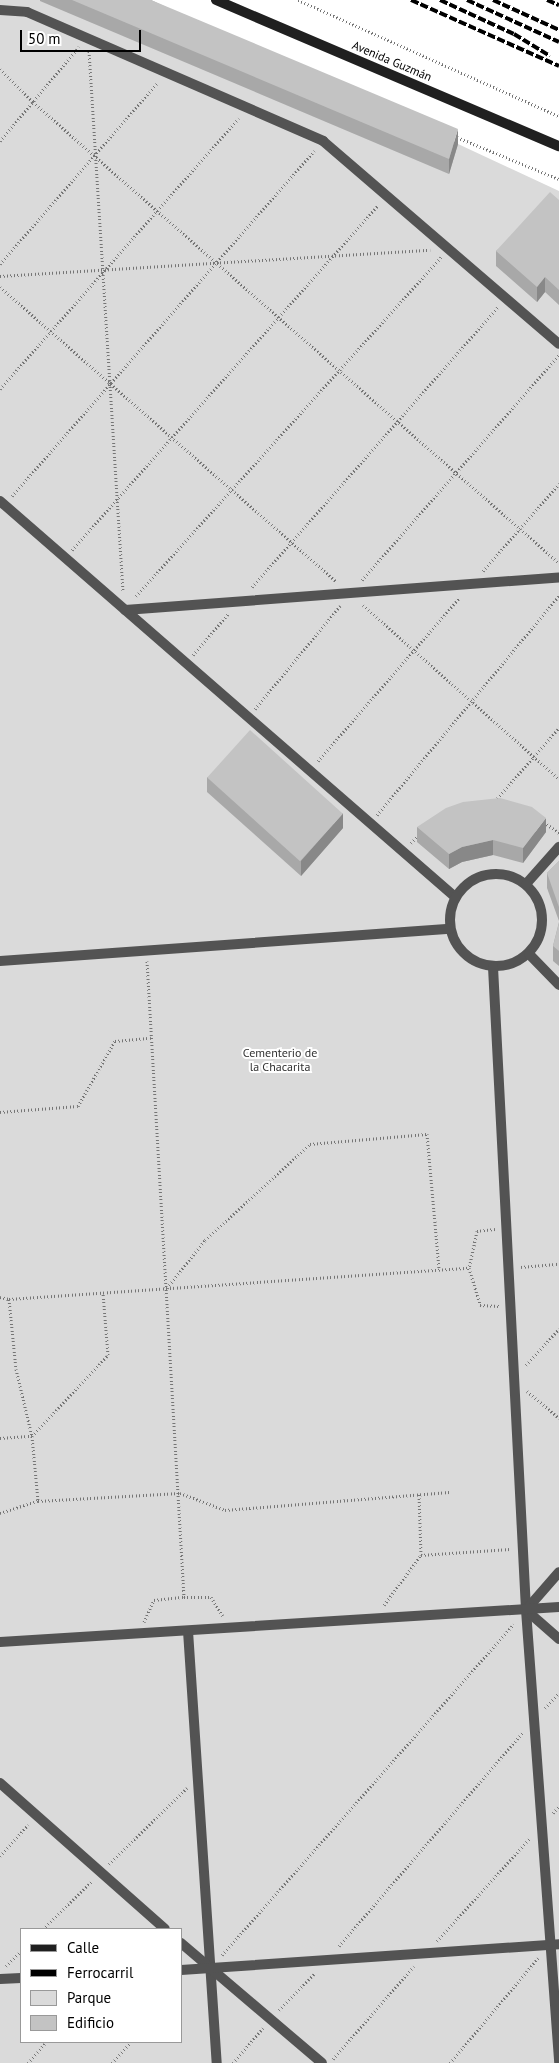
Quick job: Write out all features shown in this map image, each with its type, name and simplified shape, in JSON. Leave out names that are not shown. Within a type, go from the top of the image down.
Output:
[{"type":"main road","name":"Avenida Guzmán","points":[[216,0],[559,146]]},
{"type":"lane","points":[[0,10],[27,12],[88,37],[322,141],[559,344]]},
{"type":"lane","points":[[2,503],[455,897]]},
{"type":"lane","points":[[125,610],[559,578]]},
{"type":"lane","points":[[526,884],[559,847]]},
{"type":"lane","points":[[501,874],[526,884],[541,905],[542,931],[529,954],[512,964],[493,966],[465,955],[450,930],[450,913],[455,897],[475,879],[501,874]]},
{"type":"lane","points":[[0,961],[146,953],[450,930]]},
{"type":"lane","points":[[529,954],[559,985]]},
{"type":"lane","points":[[493,966],[522,1548],[542,1825],[555,1944],[559,2063]]},
{"type":"lane","points":[[526,1610],[559,1572]]},
{"type":"lane","points":[[0,1642],[559,1607]]},
{"type":"lane","points":[[526,1610],[559,1639]]},
{"type":"lane","points":[[188,1631],[217,2063]]},
{"type":"lane","points":[[0,1783],[164,1928]]},
{"type":"lane","points":[[182,1944],[322,2063]]},
{"type":"lane","points":[[182,1970],[555,1944]]},
{"type":"lane","points":[[0,1980],[20,1978]]},
{"type":"path","points":[[298,0],[559,116]]},
{"type":"path","points":[[0,141],[88,37]]},
{"type":"path","points":[[88,37],[125,610]]},
{"type":"path","points":[[0,69],[33,102],[519,530],[559,563]]},
{"type":"path","points":[[0,264],[166,72]]},
{"type":"path","points":[[0,389],[103,270],[248,108]]},
{"type":"path","points":[[450,135],[559,180]]},
{"type":"path","points":[[2,503],[217,264],[322,141]]},
{"type":"path","points":[[65,558],[386,196]]},
{"type":"path","points":[[0,276],[448,249]]},
{"type":"path","points":[[125,610],[448,249]]},
{"type":"path","points":[[0,287],[49,333],[290,544],[350,593],[559,779]]},
{"type":"path","points":[[186,663],[506,298]]},
{"type":"path","points":[[248,717],[350,593],[559,355]]},
{"type":"path","points":[[309,771],[559,484]]},
{"type":"path","points":[[369,824],[473,703],[559,596]]},
{"type":"path","points":[[499,807],[490,806],[559,728]]},
{"type":"path","points":[[541,820],[559,833]]},
{"type":"path","points":[[403,853],[423,829]]},
{"type":"path","points":[[146,953],[180,1493],[184,1597]]},
{"type":"path","points":[[0,1112],[78,1106],[115,1041],[151,1038]]},
{"type":"path","points":[[167,1289],[205,1240],[310,1144],[426,1134],[438,1270]]},
{"type":"path","points":[[506,1229],[477,1231],[469,1268],[480,1306],[510,1306]]},
{"type":"path","points":[[508,1268],[559,1264]]},
{"type":"path","points":[[0,1296],[9,1299],[469,1268]]},
{"type":"path","points":[[0,1438],[32,1436],[108,1356],[103,1293]]},
{"type":"path","points":[[9,1299],[16,1369],[32,1436],[38,1502]]},
{"type":"path","points":[[559,1328],[514,1379],[559,1418]]},
{"type":"path","points":[[0,1513],[38,1502],[180,1493],[225,1510],[449,1492]]},
{"type":"path","points":[[373,1620],[421,1555],[418,1494]]},
{"type":"path","points":[[421,1555],[522,1548]]},
{"type":"path","points":[[139,1634],[154,1600],[184,1597],[211,1597],[231,1628]]},
{"type":"path","points":[[210,1969],[526,1610]]},
{"type":"path","points":[[233,2063],[271,2019],[327,1960],[534,1719],[559,1693]]},
{"type":"path","points":[[44,1928],[198,1777]]},
{"type":"path","points":[[329,2063],[425,1953],[559,1806]]},
{"type":"path","points":[[0,1856],[37,1816]]},
{"type":"path","points":[[450,2063],[555,1944]]},
{"type":"path","points":[[0,1972],[20,1951]]},
{"type":"path","points":[[28,2063],[45,2043]]},
{"type":"path","points":[[112,2063],[129,2043]]},
{"type":"green space","name":"Cementerio de la Chacarita","points":[[0,0],[116,0],[458,144],[559,191],[559,2063],[0,2063]]},
{"type":"building","points":[[72,0],[151,0],[458,129],[449,159]]},
{"type":"building","points":[[550,192],[559,200],[559,290],[545,277],[537,287],[496,251]]},
{"type":"building","points":[[250,730],[343,814],[300,861],[207,778]]},
{"type":"building","points":[[500,798],[532,807],[546,818],[523,848],[493,840],[462,847],[449,854],[417,827],[446,808],[463,802]]},
{"type":"building","points":[[559,861],[559,907],[547,873]]},
{"type":"building","points":[[559,923],[559,951],[553,946]]},
{"type":"railway","points":[[411,0],[559,66]]},
{"type":"railway","points":[[440,0],[514,34],[550,56]]},
{"type":"railway","points":[[467,0],[559,42]]},
{"type":"railway","points":[[493,0],[559,30]]},
{"type":"railway","points":[[547,0],[559,5]]}]
